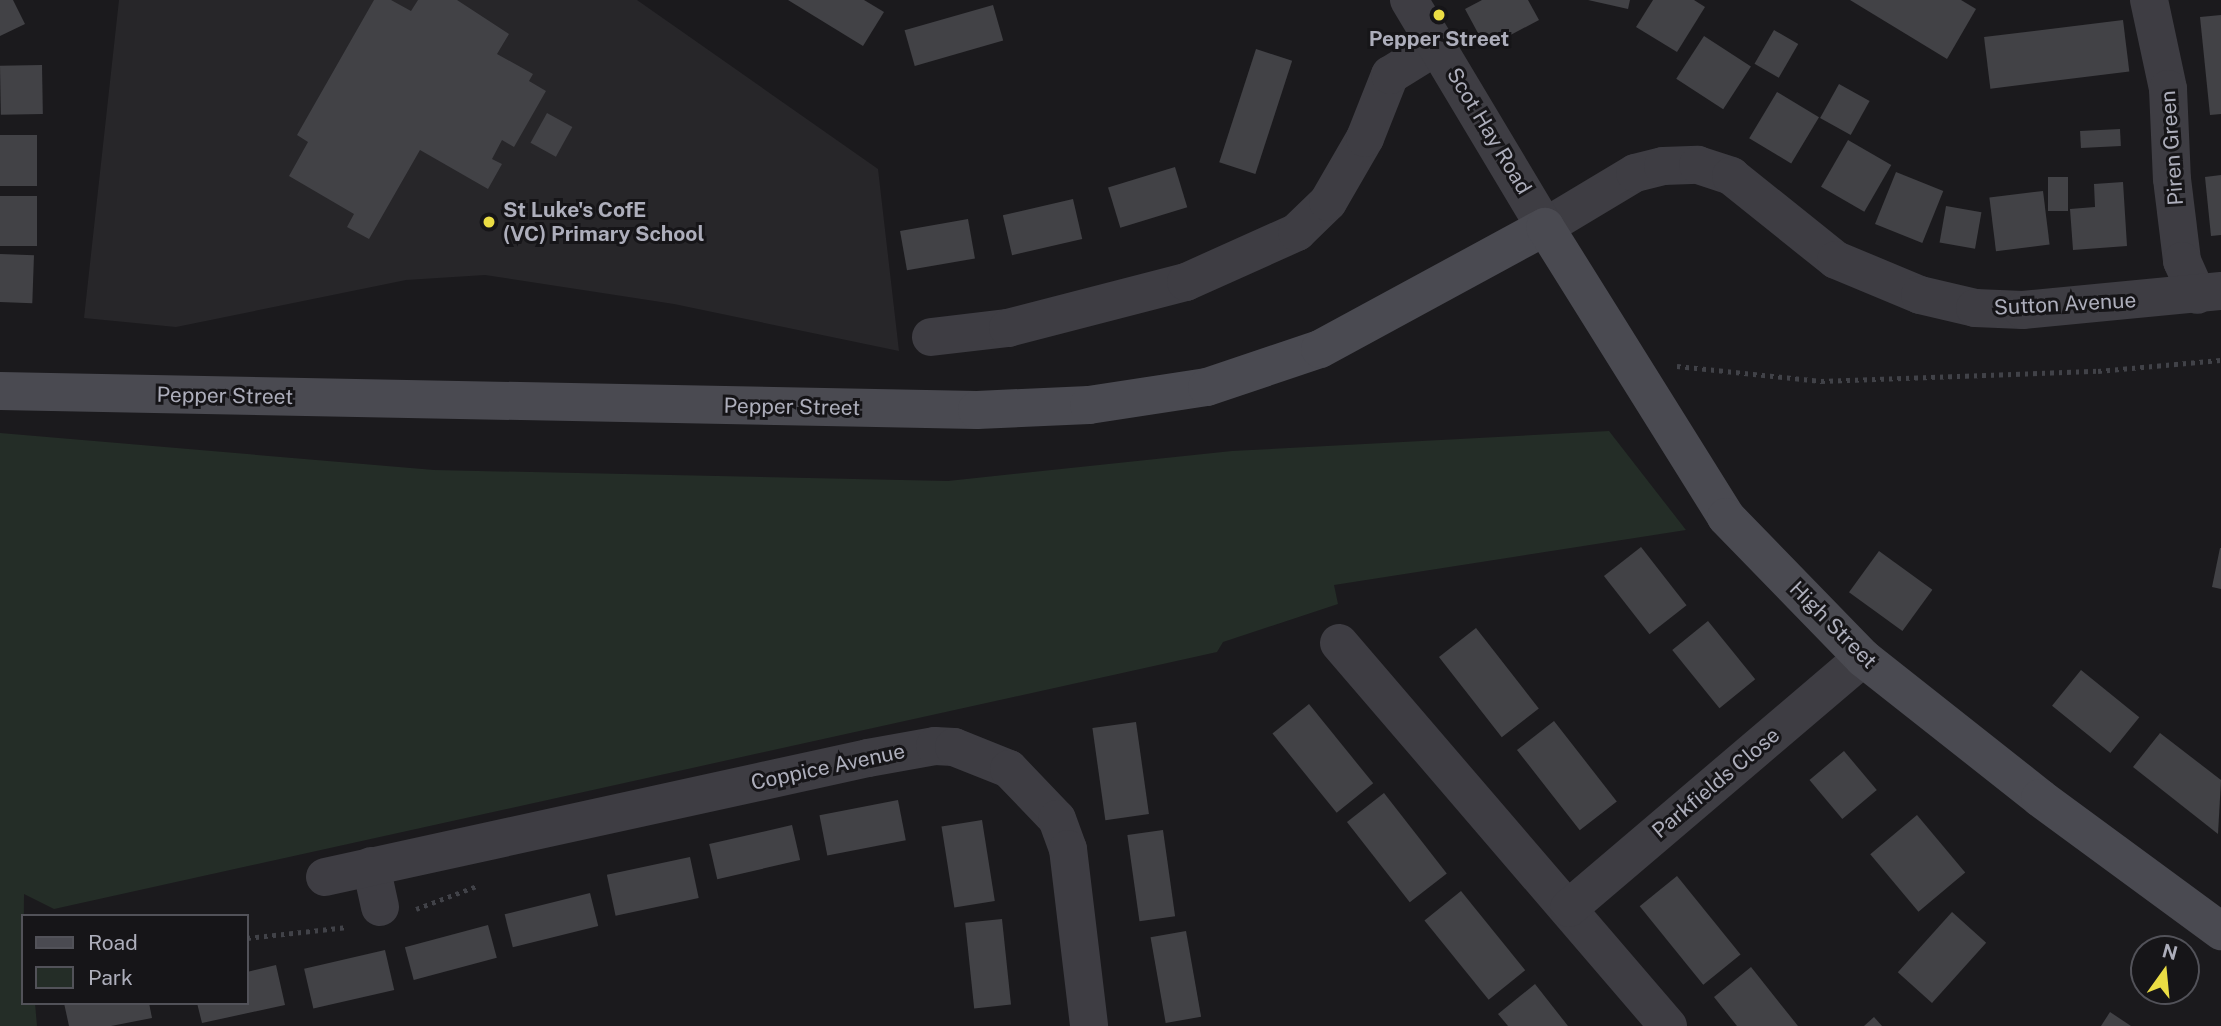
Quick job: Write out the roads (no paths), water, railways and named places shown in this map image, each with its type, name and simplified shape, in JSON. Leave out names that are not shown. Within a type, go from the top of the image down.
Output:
[{"type":"main road","name":"High Street","points":[[1545,227],[1726,517],[1863,658],[2040,799],[2221,930]]},
{"type":"main road","name":"Pepper Street","points":[[0,391],[977,410],[1088,405],[1207,387],[1320,349],[1545,227]]},
{"type":"street","name":"Scot Hay Road","points":[[1409,0],[1545,227]]},
{"type":"street","name":"Piren Green","points":[[2149,0],[2168,89],[2172,179],[2182,261],[2209,293]]},
{"type":"street","points":[[931,337],[1008,328],[1186,282],[1297,232],[1328,202],[1365,138],[1390,75],[1437,46]]},
{"type":"street","name":"Sutton Avenue","points":[[1545,227],[1635,173],[1662,166],[1698,165],[1731,176],[1836,260],[1920,295],[1975,308],[2023,310],[2209,293]]},
{"type":"street","points":[[1339,643],[1668,1026]]},
{"type":"street","name":"Parkfields Close","points":[[1569,908],[1863,658]]},
{"type":"street","name":"Coppice Avenue","points":[[325,877],[868,758],[934,746],[954,747],[1009,769],[1057,819],[1068,849],[1089,1026]]},
{"type":"street","points":[[371,866],[380,907]]},
{"type":"place","name":"Pepper Street","points":[[1439,15]]},
{"type":"place","name":"St Luke's CofE (VC) Primary School","points":[[489,222]]}]
